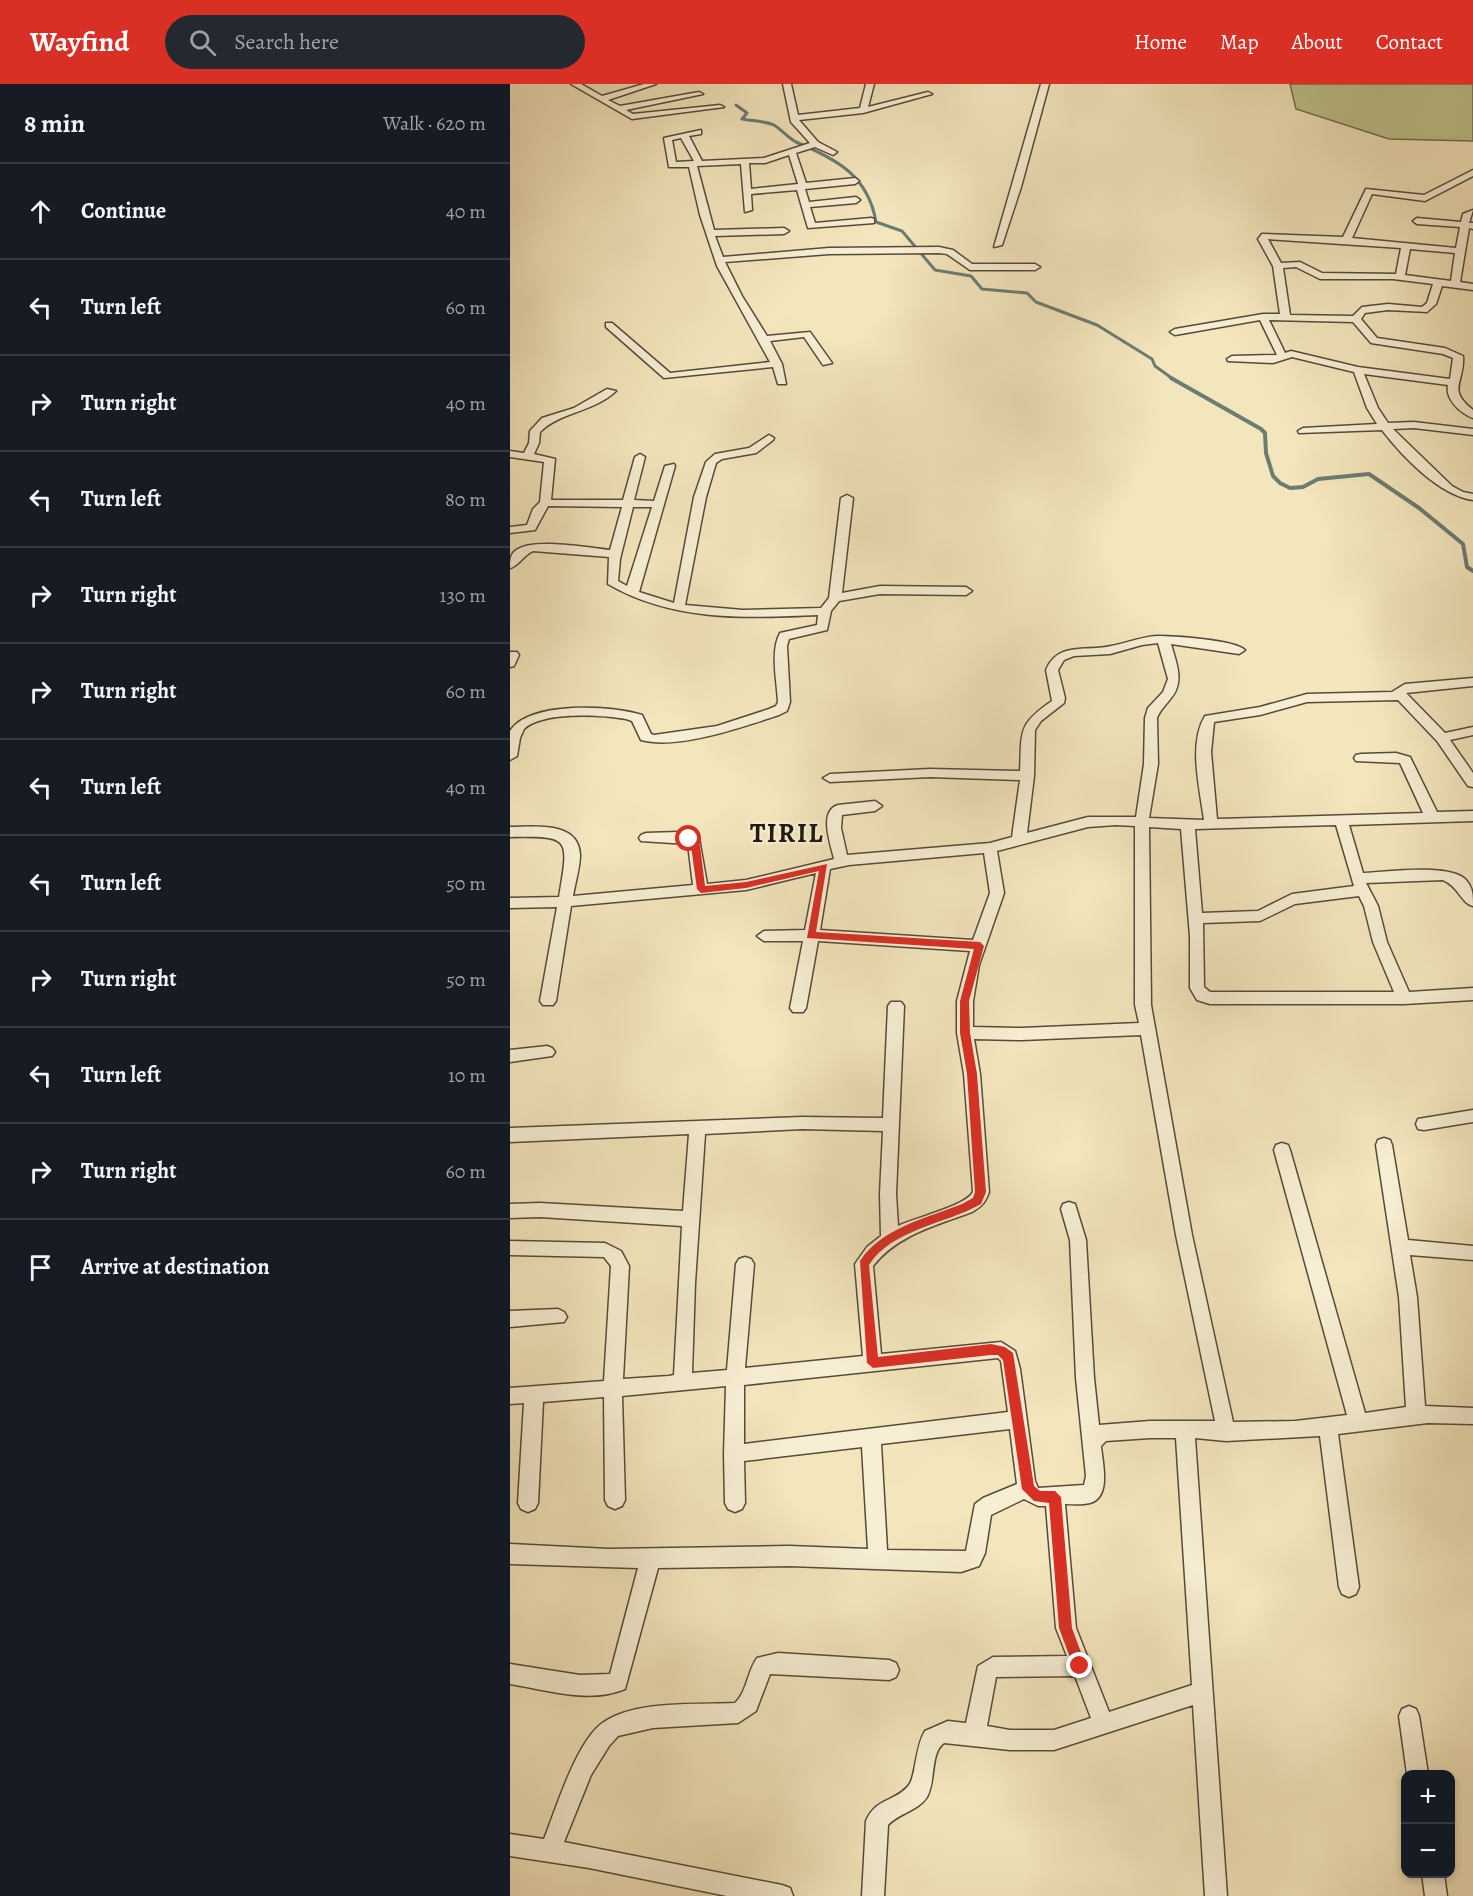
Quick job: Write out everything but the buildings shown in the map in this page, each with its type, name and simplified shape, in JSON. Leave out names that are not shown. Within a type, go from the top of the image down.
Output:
[{"type":"street","points":[[575,84],[634,117],[720,107]]},
{"type":"street","points":[[602,99],[652,84]]},
{"type":"street","points":[[787,84],[794,118],[811,145]]},
{"type":"street","points":[[863,111],[870,84]]},
{"type":"street","points":[[997,245],[1017,187],[1046,84]]},
{"type":"street","points":[[620,109],[699,94]]},
{"type":"street","points":[[794,118],[863,111],[928,94]]},
{"type":"street","points":[[698,132],[668,140],[672,165],[769,159],[811,145],[833,152]]},
{"type":"street","points":[[684,135],[696,164],[712,233],[722,260],[736,295],[765,339],[777,364],[782,382]]},
{"type":"street","points":[[791,150],[802,186],[809,223],[813,226],[871,221]]},
{"type":"street","points":[[745,162],[748,210]]},
{"type":"street","points":[[1346,240],[1369,191],[1425,198],[1473,173]]},
{"type":"street","points":[[748,192],[855,181]]},
{"type":"street","points":[[806,205],[856,200]]},
{"type":"street","points":[[1455,284],[1469,225],[1466,216],[1473,213]]},
{"type":"street","points":[[1417,221],[1469,225]]},
{"type":"street","points":[[712,233],[784,231]]},
{"type":"street","points":[[1285,316],[1278,267],[1263,239],[1265,236],[1346,240],[1461,251]]},
{"type":"street","points":[[1400,277],[1406,245]]},
{"type":"street","points":[[722,260],[829,251],[946,251],[970,267],[1035,267]]},
{"type":"street","points":[[1278,267],[1297,264],[1320,276],[1400,277],[1473,286]]},
{"type":"street","points":[[1356,319],[1362,310],[1373,307],[1424,310],[1431,304],[1438,282]]},
{"type":"street","points":[[1263,317],[1282,356]]},
{"type":"street","points":[[1175,332],[1263,317],[1356,319],[1374,341],[1445,351],[1458,356],[1452,382],[1452,395],[1456,402],[1473,415]]},
{"type":"street","points":[[609,325],[668,376],[777,364]]},
{"type":"street","points":[[765,339],[807,334],[827,363]]},
{"type":"street","points":[[1232,359],[1273,360],[1282,356],[1300,356],[1358,370],[1452,382]]},
{"type":"street","points":[[1358,370],[1367,400],[1382,426],[1448,488],[1460,495],[1473,496]]},
{"type":"street","points":[[528,455],[534,443],[535,431],[546,420],[578,410],[611,391]]},
{"type":"street","points":[[1303,431],[1422,425],[1473,432]]},
{"type":"street","points":[[679,606],[700,496],[711,462],[719,456],[752,451],[769,438]]},
{"type":"street","points":[[510,454],[550,459],[544,503],[538,509],[531,528],[510,530]]},
{"type":"street","points":[[640,457],[610,578],[631,593],[679,606],[724,613],[825,615]]},
{"type":"street","points":[[631,593],[670,466]]},
{"type":"street","points":[[510,756],[513,730],[522,723],[539,717],[613,712],[637,718],[646,737],[672,738],[718,730],[782,708],[784,702],[782,646],[784,636],[823,627],[825,615],[835,598],[847,498]]},
{"type":"street","points":[[544,503],[658,504]]},
{"type":"street","points":[[510,565],[516,550],[531,547],[615,554]]},
{"type":"street","points":[[835,598],[879,590],[966,591]]},
{"type":"street","points":[[1019,840],[1032,724],[1058,703],[1059,698],[1052,670],[1057,660],[1078,652],[1106,651],[1148,640],[1239,650]]},
{"type":"street","points":[[1164,641],[1174,679],[1169,693],[1151,718],[1152,764],[1142,821],[1143,1005],[1184,1235],[1226,1432]]},
{"type":"street","points":[[1398,696],[1398,693],[1406,688],[1473,682]]},
{"type":"street","points":[[1211,824],[1205,765],[1205,726],[1210,719],[1260,711],[1307,698],[1398,696],[1442,738],[1473,783]]},
{"type":"street","points":[[1442,738],[1473,730]]},
{"type":"street","points":[[1361,758],[1396,757],[1405,760],[1432,817]]},
{"type":"street","points":[[830,778],[930,773],[1027,776]]},
{"type":"street","points":[[842,862],[834,828],[835,813],[838,810],[875,806]]},
{"type":"street","points":[[510,903],[564,902],[746,885],[869,857],[990,848],[1089,822],[1116,820],[1188,825],[1473,816]]},
{"type":"street","points":[[1341,820],[1380,942],[1404,998]]},
{"type":"street","points":[[1188,825],[1195,918],[1197,988],[1203,996],[1210,998],[1404,998],[1473,994]]},
{"type":"street","points":[[510,832],[550,832],[567,838],[573,854],[548,1001]]},
{"type":"street","points":[[646,838],[678,837],[694,841],[701,889]]},
{"type":"street","points":[[873,1363],[864,1264],[870,1255],[890,1238],[966,1207],[977,1201],[981,1192],[972,1074],[965,1033],[964,1001],[997,892],[990,848]]},
{"type":"street","points":[[798,1008],[824,867]]},
{"type":"street","points":[[1195,918],[1260,916],[1292,899],[1361,884],[1444,875],[1459,881],[1473,901]]},
{"type":"street","points":[[764,936],[810,935],[980,946]]},
{"type":"street","points":[[890,1238],[888,1194],[896,1006]]},
{"type":"street","points":[[965,1033],[1022,1034],[1146,1029]]},
{"type":"street","points":[[510,1056],[547,1052]]},
{"type":"street","points":[[1424,1124],[1473,1116]]},
{"type":"street","points":[[510,1135],[697,1130],[802,1123],[890,1125]]},
{"type":"street","points":[[683,1382],[690,1219],[697,1130]]},
{"type":"street","points":[[1384,1145],[1408,1297],[1416,1415]]},
{"type":"street","points":[[1282,1150],[1358,1420]]},
{"type":"street","points":[[510,1211],[540,1209],[690,1219]]},
{"type":"street","points":[[510,1396],[683,1382],[1001,1350],[1009,1357],[1028,1489],[1038,1497],[1089,1494],[1094,1489],[1096,1480],[1085,1378],[1078,1240],[1069,1209]]},
{"type":"street","points":[[1400,1246],[1473,1253]]},
{"type":"street","points":[[510,1248],[605,1250],[612,1252],[618,1259],[620,1266],[613,1388],[615,1500]]},
{"type":"street","points":[[735,1503],[735,1376],[745,1264]]},
{"type":"street","points":[[510,1319],[558,1317]]},
{"type":"street","points":[[528,1503],[534,1394]]},
{"type":"street","points":[[1092,1442],[1096,1436],[1111,1432],[1185,1430],[1226,1432],[1298,1429],[1358,1420],[1416,1415],[1473,1416]]},
{"type":"street","points":[[734,1454],[1018,1419]]},
{"type":"street","points":[[1328,1425],[1349,1587]]},
{"type":"street","points":[[1185,1430],[1216,1896]]},
{"type":"street","points":[[871,1437],[878,1559]]},
{"type":"street","points":[[510,1554],[650,1559],[789,1557],[961,1562],[972,1559],[982,1510],[990,1504],[1028,1489]]},
{"type":"street","points":[[1055,1497],[1066,1628],[1104,1725]]},
{"type":"street","points":[[510,1674],[574,1684],[609,1686],[618,1682],[650,1559]]},
{"type":"street","points":[[550,1851],[591,1753],[612,1729],[626,1723],[648,1719],[738,1713],[746,1709],[752,1701],[754,1683],[764,1665],[778,1663],[890,1670]]},
{"type":"street","points":[[975,1735],[986,1673],[993,1667],[1080,1666]]},
{"type":"street","points":[[873,1896],[876,1831],[882,1812],[911,1798],[920,1787],[932,1736],[938,1732],[948,1731],[1033,1742],[1054,1740],[1201,1692]]},
{"type":"street","points":[[1409,1716],[1417,1770]]},
{"type":"street","points":[[510,1845],[550,1851],[718,1890],[782,1896]]},
{"type":"street","points":[[1434,1878],[1436,1896]]},
{"type":"green space","points":[[1290,84],[1473,84],[1473,141],[1389,139],[1296,109]]},
{"type":"waterway","points":[[736,105],[747,113],[742,119],[774,125],[793,140],[837,162],[848,171],[866,192],[876,222],[902,231],[935,270],[971,276],[982,289],[1027,293],[1036,302],[1097,325],[1152,359],[1155,366],[1173,379]]},
{"type":"waterway","points":[[1171,378],[1261,429],[1265,433],[1266,453],[1273,476],[1280,483],[1290,488],[1303,487],[1318,479],[1369,474],[1419,508],[1463,544],[1467,567],[1473,571]]},
{"type":"district","name":"TIRIL","points":[[787,833]]},
{"type":"route","points":[[689,839],[696,845],[701,889],[746,885],[824,867],[810,935],[980,946],[972,965],[964,1001],[965,1033],[972,1074],[981,1192],[977,1201],[966,1207],[890,1238],[870,1255],[864,1264],[873,1363],[991,1349],[1001,1350],[1009,1357],[1028,1489],[1032,1495],[1038,1497],[1055,1497],[1066,1628],[1080,1666]]}]
